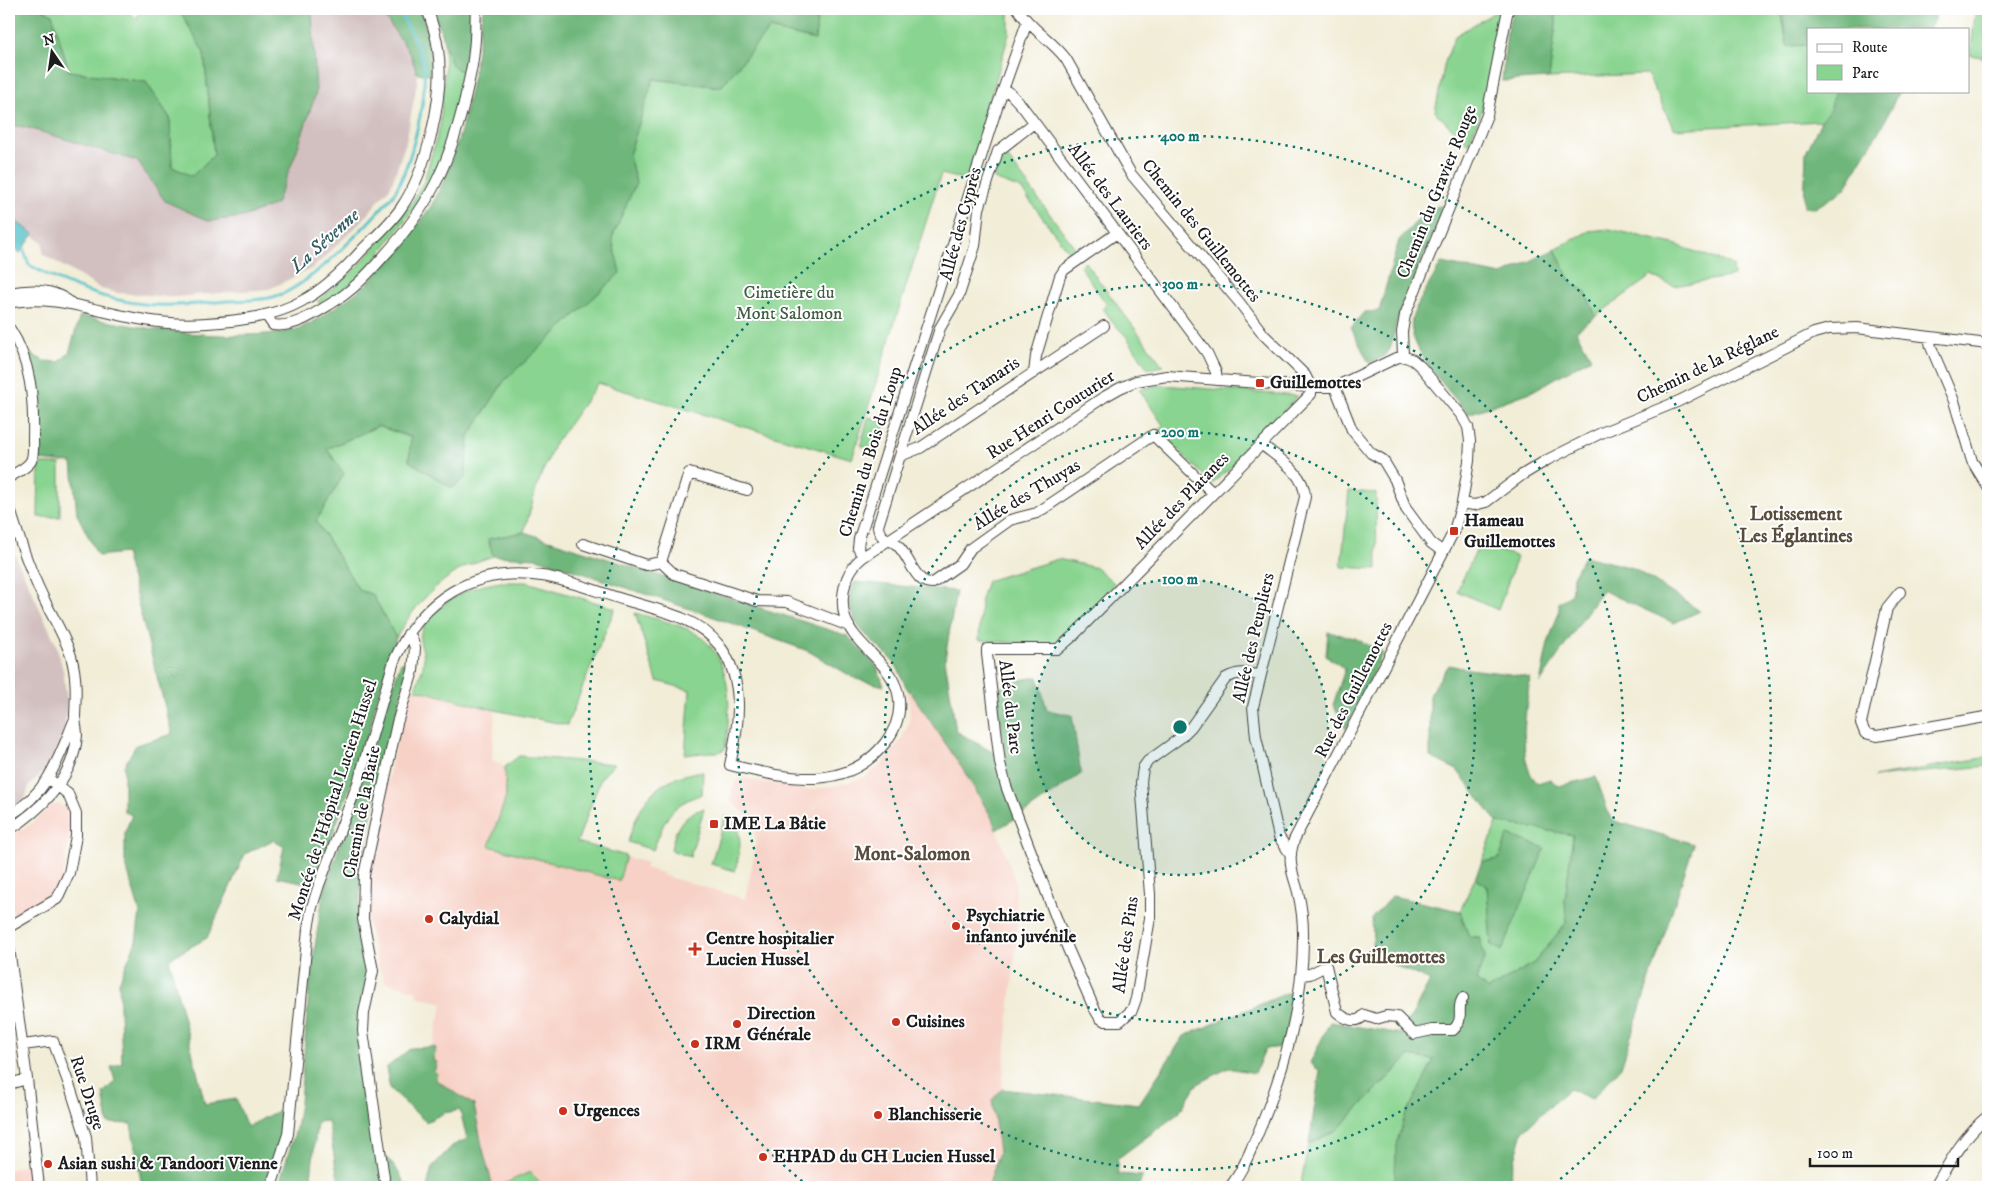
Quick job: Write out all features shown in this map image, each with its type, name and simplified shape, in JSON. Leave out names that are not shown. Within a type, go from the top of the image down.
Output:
[{"type":"street","points":[[9,303],[27,300],[75,304],[139,319],[174,324],[206,323],[266,316],[300,302],[323,288],[379,233],[400,209],[413,187],[429,145],[437,92],[438,50],[426,9]]},
{"type":"street","points":[[266,316],[273,324],[279,326],[291,323],[308,318],[344,296],[363,278],[413,222],[432,192],[448,157],[470,74],[474,50],[476,9]]},
{"type":"street","name":"Chemin des Guillemottes","points":[[1018,9],[1027,22],[1062,54],[1090,99],[1131,174],[1239,302],[1264,336],[1305,375],[1311,387]]},
{"type":"street","name":"Chemin du Gravier Rouge","points":[[1403,356],[1402,332],[1405,315],[1487,115],[1508,9]]},
{"type":"street","name":"Chemin du Bois du Loup","points":[[730,766],[778,775],[825,778],[847,773],[862,766],[880,749],[898,721],[898,693],[894,682],[886,667],[863,645],[849,626],[844,602],[845,582],[850,569],[862,557],[858,548],[859,539],[1003,90],[1027,22]]},
{"type":"street","name":"Allée des Lauriers","points":[[1003,90],[1009,92],[1034,123],[1207,353],[1216,372],[1217,380]]},
{"type":"street","name":"Allée des Cyprès","points":[[889,541],[881,536],[878,526],[940,328],[959,295],[975,246],[979,209],[998,151],[1034,123]]},
{"type":"street","name":"Allée des Tamaris","points":[[900,456],[920,448],[1034,373],[1036,356],[1060,276],[1064,270],[1117,233]]},
{"type":"street","points":[[9,293],[22,290],[43,291],[65,297],[75,304]]},
{"type":"street","points":[[1034,373],[1104,326]]},
{"type":"street","name":"Chemin de la Réglane","points":[[1462,503],[1474,505],[1486,502],[1522,475],[1547,460],[1601,433],[1679,401],[1814,333],[1845,328],[1988,344]]},
{"type":"street","points":[[9,477],[30,462],[34,419],[30,378],[21,345],[10,329]]},
{"type":"street","points":[[1929,337],[1931,347],[1954,401],[1972,461],[1988,487]]},
{"type":"street","points":[[1311,387],[1335,387],[1384,362],[1403,356]]},
{"type":"street","name":"Rue des Guillemottes","points":[[1230,1187],[1248,1159],[1284,1066],[1294,1020],[1301,975],[1303,931],[1298,893],[1291,867],[1290,855],[1294,840],[1342,751],[1458,522],[1462,503],[1469,461],[1470,441],[1468,427],[1462,416],[1421,367],[1403,356]]},
{"type":"street","name":"Rue Henri Couturier","points":[[862,557],[1120,388],[1136,381],[1158,377],[1311,387]]},
{"type":"street","name":"Allée des Platanes","points":[[1073,636],[1311,394],[1311,387]]},
{"type":"street","points":[[1335,387],[1352,430],[1371,453],[1383,460],[1395,480],[1406,510],[1432,543],[1443,552]]},
{"type":"street","name":"Allée des Thuyas","points":[[889,541],[897,545],[921,579],[928,583],[933,583],[960,564],[971,548],[1010,520],[1037,513],[1153,435],[1213,493]]},
{"type":"street","name":"Allée des Peupliers","points":[[1261,444],[1298,476],[1305,487],[1305,496],[1253,707],[1256,737],[1279,837],[1290,855]]},
{"type":"street","points":[[661,562],[689,472],[747,490]]},
{"type":"street","points":[[9,506],[32,574],[67,643],[76,683],[75,718],[77,736],[67,770],[59,787],[42,806],[9,830]]},
{"type":"street","points":[[583,544],[646,565],[661,562]]},
{"type":"street","points":[[661,562],[674,574],[756,601],[787,602],[849,626]]},
{"type":"street","name":"Montée de l'Hôpital Lucien Hussel","points":[[271,1187],[286,1145],[289,1128],[304,964],[312,907],[358,783],[394,661],[402,643],[426,612],[448,594],[481,578],[508,574],[543,576],[666,612],[691,622],[700,627],[720,646],[730,663],[736,683],[739,708],[735,744],[730,766]]},
{"type":"street","points":[[1900,592],[1887,608],[1861,723],[1865,733],[1877,736],[1984,718],[1988,719]]},
{"type":"street","name":"Chemin de la Batie","points":[[384,1178],[363,1031],[364,1013],[374,971],[365,934],[362,898],[366,860],[377,808],[397,723],[414,663],[415,648],[412,638],[408,634]]},
{"type":"street","name":"Allée du Parc","points":[[1022,826],[1006,786],[1000,763],[986,654],[987,648],[1058,649],[1073,636]]},
{"type":"street","name":"Allée des Pins","points":[[1022,826],[1068,949],[1094,1008],[1100,1018],[1105,1021],[1120,1021],[1132,1010],[1136,999],[1150,918],[1142,782],[1143,768],[1148,761],[1180,738],[1191,727],[1226,678],[1241,672],[1260,675]]},
{"type":"street","points":[[9,816],[31,800],[49,779],[75,718]]},
{"type":"street","points":[[9,927],[57,899],[69,873],[77,820],[73,802],[68,794],[49,779]]},
{"type":"street","points":[[9,948],[27,1079],[39,1187]]},
{"type":"street","points":[[1301,975],[1310,974],[1326,966],[1337,1012],[1343,1017],[1356,1021],[1364,1015],[1376,1019],[1394,1016],[1401,1020],[1414,1034],[1432,1030],[1453,1030],[1460,1021],[1462,998]]},
{"type":"street","name":"Rue Druge","points":[[22,1045],[53,1041],[86,1137],[90,1187]]},
{"type":"street","points":[[9,1084],[27,1079]]},
{"type":"street","points":[[1935,1187],[1968,1134],[1988,1116]]},
{"type":"shaded area","points":[[312,9],[379,9],[410,53],[417,73],[417,83],[406,142],[391,186],[361,222],[313,268],[269,289],[174,297],[117,293],[101,289],[43,254],[43,243],[9,217],[9,125],[25,127],[137,161],[165,201],[316,93]]},
{"type":"shaded area","points":[[9,535],[14,553],[56,644],[63,670],[67,701],[65,728],[49,766],[29,786],[25,799],[9,809]]},
{"type":"shaded area","name":"Centre hospitalier Lucien Hussel","points":[[409,688],[495,710],[492,760],[505,767],[506,797],[489,845],[619,881],[626,857],[647,863],[645,868],[662,873],[662,875],[745,899],[756,846],[755,834],[750,821],[743,811],[729,800],[735,782],[744,778],[807,790],[835,786],[864,778],[881,765],[901,740],[910,717],[908,691],[912,694],[962,768],[992,818],[1015,880],[1018,933],[1002,1089],[992,1100],[999,1152],[988,1187],[493,1187],[474,1105],[436,1080],[432,1061],[436,1048],[433,1047],[443,1003],[416,996],[417,991],[386,982],[378,966],[367,919],[368,886],[380,815]]},
{"type":"shaded area","points":[[59,804],[67,809],[72,818],[59,890],[56,895],[20,917],[9,910],[9,837],[32,823],[50,806]]},
{"type":"shaded area","points":[[33,1162],[36,1187],[9,1187],[9,1170]]},
{"type":"green space","points":[[17,9],[42,9],[52,14],[69,71],[146,82],[170,118],[172,167],[192,176],[214,155],[204,53],[179,9],[312,9],[316,93],[296,153],[276,204],[243,217],[208,221],[165,201],[137,161],[25,127],[9,125],[9,11]]},
{"type":"green space","points":[[42,9],[116,9],[121,11],[125,9],[136,18],[143,9],[179,9],[204,53],[214,155],[192,176],[172,167],[170,118],[146,82],[69,71],[52,14]]},
{"type":"green space","points":[[379,9],[419,9],[430,41],[433,75],[417,73],[410,53]]},
{"type":"green space","points":[[433,9],[469,9],[470,50],[469,58],[462,72],[452,65]]},
{"type":"green space","points":[[483,9],[818,9],[815,40],[769,29],[721,87],[653,79],[629,155],[636,183],[612,238],[620,273],[504,381],[469,436],[465,478],[452,488],[409,461],[411,437],[378,426],[327,449],[344,474],[316,521],[359,590],[373,595],[396,638],[376,702],[368,737],[325,855],[311,884],[277,877],[284,847],[273,840],[245,854],[207,938],[169,959],[205,1104],[236,1099],[247,1127],[285,1107],[285,1122],[265,1187],[142,1187],[131,1124],[108,1123],[103,1093],[115,1081],[111,1067],[122,1063],[119,982],[136,941],[140,913],[125,862],[125,832],[132,815],[124,812],[124,766],[136,745],[172,734],[125,553],[98,556],[77,514],[72,463],[38,460],[39,421],[37,397],[32,372],[27,359],[31,354],[44,361],[59,362],[69,353],[80,316],[185,333],[249,335],[292,331],[303,327],[349,298],[381,269],[424,217],[445,178],[454,155],[467,106]]},
{"type":"green space","name":"Cimetière du Mont Salomon","points":[[818,9],[1009,9],[1009,34],[967,180],[941,174],[852,459],[598,383],[554,445],[537,486],[524,532],[488,539],[493,556],[462,569],[439,584],[415,609],[396,638],[373,595],[359,590],[316,521],[344,474],[327,449],[378,426],[411,438],[409,461],[452,488],[465,478],[469,436],[504,381],[620,273],[611,238],[636,183],[629,155],[653,79],[721,87],[769,29],[815,40]]},
{"type":"green space","points":[[1500,9],[1486,97],[1468,144],[1435,112],[1445,62],[1455,36]]},
{"type":"green space","points":[[1514,9],[1555,9],[1556,23],[1549,78],[1502,81],[1507,30]]},
{"type":"green space","points":[[1555,9],[1781,9],[1787,46],[1807,45],[1807,92],[1835,92],[1830,110],[1821,121],[1674,129],[1647,74],[1549,78],[1556,23]]},
{"type":"green space","points":[[1781,9],[1939,9],[1930,28],[1807,28],[1807,45],[1787,46]]},
{"type":"green space","points":[[1976,9],[1988,9],[1988,58],[1970,55]]},
{"type":"green space","points":[[444,42],[452,65],[462,72],[464,80],[448,147],[429,189],[366,271],[320,305],[318,301],[358,267],[412,202],[424,181],[440,126],[445,72]]},
{"type":"green space","points":[[1835,92],[1899,92],[1886,119],[1844,190],[1815,208],[1804,207],[1806,153],[1821,121],[1830,110]]},
{"type":"green space","points":[[1004,153],[1079,253],[1073,258],[1021,189],[994,179],[1001,154]]},
{"type":"green space","points":[[1445,205],[1397,321],[1390,349],[1385,356],[1369,363],[1351,328],[1364,312],[1379,311],[1399,240],[1428,209]]},
{"type":"green space","points":[[1609,229],[1674,244],[1733,265],[1734,276],[1674,286],[1651,276],[1596,316],[1585,292],[1570,282],[1555,249],[1589,231]]},
{"type":"green space","points":[[1555,249],[1570,281],[1585,292],[1596,316],[1576,331],[1591,358],[1531,392],[1468,414],[1431,369],[1416,343],[1412,331],[1412,319],[1420,299],[1441,263],[1502,275]]},
{"type":"green space","points":[[1085,262],[1163,366],[1148,369],[1126,336],[1114,324],[1103,308],[1107,305],[1080,266]]},
{"type":"green space","points":[[1162,385],[1298,396],[1233,465],[1212,484],[1158,430],[1163,425],[1139,389]]},
{"type":"green space","points":[[868,418],[886,423],[878,448],[874,450],[861,444]]},
{"type":"green space","points":[[39,464],[60,464],[60,517],[38,517]]},
{"type":"green space","points":[[1349,491],[1376,493],[1377,569],[1341,567]]},
{"type":"green space","points":[[524,532],[848,636],[877,667],[884,686],[856,679],[808,651],[708,615],[537,558],[493,556],[488,539]]},
{"type":"green space","points":[[1480,543],[1517,557],[1498,610],[1457,591]]},
{"type":"green space","points":[[1584,556],[1633,568],[1700,611],[1674,623],[1602,590],[1540,683],[1548,643],[1559,612],[1559,602],[1571,595],[1573,577]]},
{"type":"green space","points":[[1058,559],[1097,568],[1115,584],[1055,646],[979,640],[981,599],[987,581]]},
{"type":"green space","points":[[500,582],[527,582],[615,608],[567,725],[495,710],[415,689],[424,662],[420,637],[433,613],[448,601],[473,588]]},
{"type":"green space","points":[[855,582],[956,591],[945,659],[956,731],[1006,760],[996,690],[1020,680],[1038,677],[1047,710],[1072,715],[1081,774],[996,830],[992,818],[962,768],[907,688],[895,664],[858,626],[850,607],[851,589]]},
{"type":"green space","points":[[635,613],[687,629],[702,638],[714,651],[722,665],[728,698],[729,715],[725,749],[717,753],[685,755],[690,690],[657,681]]},
{"type":"green space","points":[[1328,632],[1355,638],[1383,653],[1346,729],[1333,705],[1345,669],[1326,656]]},
{"type":"green space","points":[[401,662],[409,664],[368,829],[360,890],[359,915],[360,932],[370,964],[362,1020],[374,1143],[396,1168],[407,1187],[342,1187],[337,1173],[328,1121],[317,1122],[310,1187],[278,1187],[296,1129],[300,1103],[310,978],[323,895]]},
{"type":"green space","points":[[1449,665],[1530,678],[1525,718],[1525,749],[1531,774],[1538,783],[1550,779],[1558,786],[1596,777],[1611,820],[1694,844],[1621,1067],[1592,1099],[1569,1089],[1523,1131],[1507,1187],[1423,1187],[1421,1182],[1395,1181],[1396,1145],[1405,1116],[1434,1060],[1409,1056],[1337,1130],[1309,1144],[1320,1071],[1310,1063],[1330,1022],[1402,1034],[1430,981],[1374,956],[1372,918],[1392,896],[1460,911],[1469,937],[1479,937],[1485,957],[1476,980],[1488,990],[1534,963],[1566,923],[1565,900],[1573,835],[1497,822],[1457,770],[1430,757],[1430,693]]},
{"type":"green space","points":[[519,756],[615,764],[601,778],[577,842],[626,856],[619,881],[489,846],[506,797],[505,767]]},
{"type":"green space","points":[[1988,757],[1988,766],[1874,777]]},
{"type":"green space","points":[[697,772],[703,772],[702,794],[682,803],[670,814],[661,829],[653,850],[628,842],[638,815],[650,795],[669,781]]},
{"type":"green space","points":[[704,809],[690,857],[671,850],[677,829],[685,818],[696,811]]},
{"type":"green space","points":[[725,816],[732,821],[739,833],[740,849],[735,871],[711,864]]},
{"type":"green space","points":[[1497,822],[1573,835],[1565,900],[1566,923],[1534,963],[1488,990],[1476,980],[1485,957],[1479,937],[1469,937],[1460,911],[1475,878],[1487,886],[1491,945],[1499,859],[1482,862]]},
{"type":"green space","points":[[1508,835],[1545,848],[1502,951],[1491,945],[1487,886],[1475,878],[1482,862],[1499,859]]},
{"type":"green space","points":[[1292,991],[1283,1047],[1265,1049],[1255,1073],[1228,1068],[1196,1085],[1179,1113],[1117,1159],[1118,1174],[1143,1176],[1138,1187],[988,1187],[999,1152],[992,1100],[1002,1089],[1139,1104],[1184,1036]]},
{"type":"green space","points":[[411,1048],[436,1048],[433,1061],[437,1062],[434,1072],[437,1073],[436,1080],[474,1105],[493,1187],[427,1187],[432,1167],[452,1146],[467,1139],[460,1110],[444,1113],[426,1122],[390,1089],[386,1068]]},
{"type":"green space","points":[[1409,1056],[1435,1060],[1405,1116],[1423,1187],[1300,1187],[1309,1144],[1337,1130]]},
{"type":"green space","points":[[530,1172],[545,1187],[497,1187]]},
{"type":"water","points":[[9,217],[34,234],[20,253],[9,245]]},
{"type":"waterway","name":"La Sévenne","points":[[22,245],[29,265],[56,279],[85,290],[129,302],[175,305],[262,299],[286,292],[300,284],[343,248],[389,200],[395,192],[407,165],[417,132],[423,97],[424,68],[417,46],[398,9]]},
{"type":"place","name":"Guillemottes","points":[[1260,383]]},
{"type":"place","name":"Hameau Guillemottes","points":[[1454,531]]},
{"type":"place","name":"IME La Bâtie","points":[[714,824]]},
{"type":"place","name":"Calydial","points":[[429,919]]},
{"type":"place","name":"Psychiatrie infanto juvénile","points":[[956,926]]},
{"type":"place","name":"Centre hospitalier Lucien Hussel","points":[[695,949]]},
{"type":"place","name":"Cuisines","points":[[896,1022]]},
{"type":"place","name":"Direction Générale","points":[[737,1024]]},
{"type":"place","name":"IRM","points":[[695,1044]]},
{"type":"place","name":"Urgences","points":[[563,1111]]},
{"type":"place","name":"Blanchisserie","points":[[878,1115]]},
{"type":"place","name":"EHPAD du CH Lucien Hussel","points":[[763,1157]]},
{"type":"place","name":"Asian sushi & Tandoori Vienne","points":[[48,1164]]},
{"type":"district","name":"Lotissement Les Églantines","points":[[1796,525]]},
{"type":"district","name":"Mont-Salomon","points":[[912,854]]},
{"type":"district","name":"Les Guillemottes","points":[[1381,957]]}]
